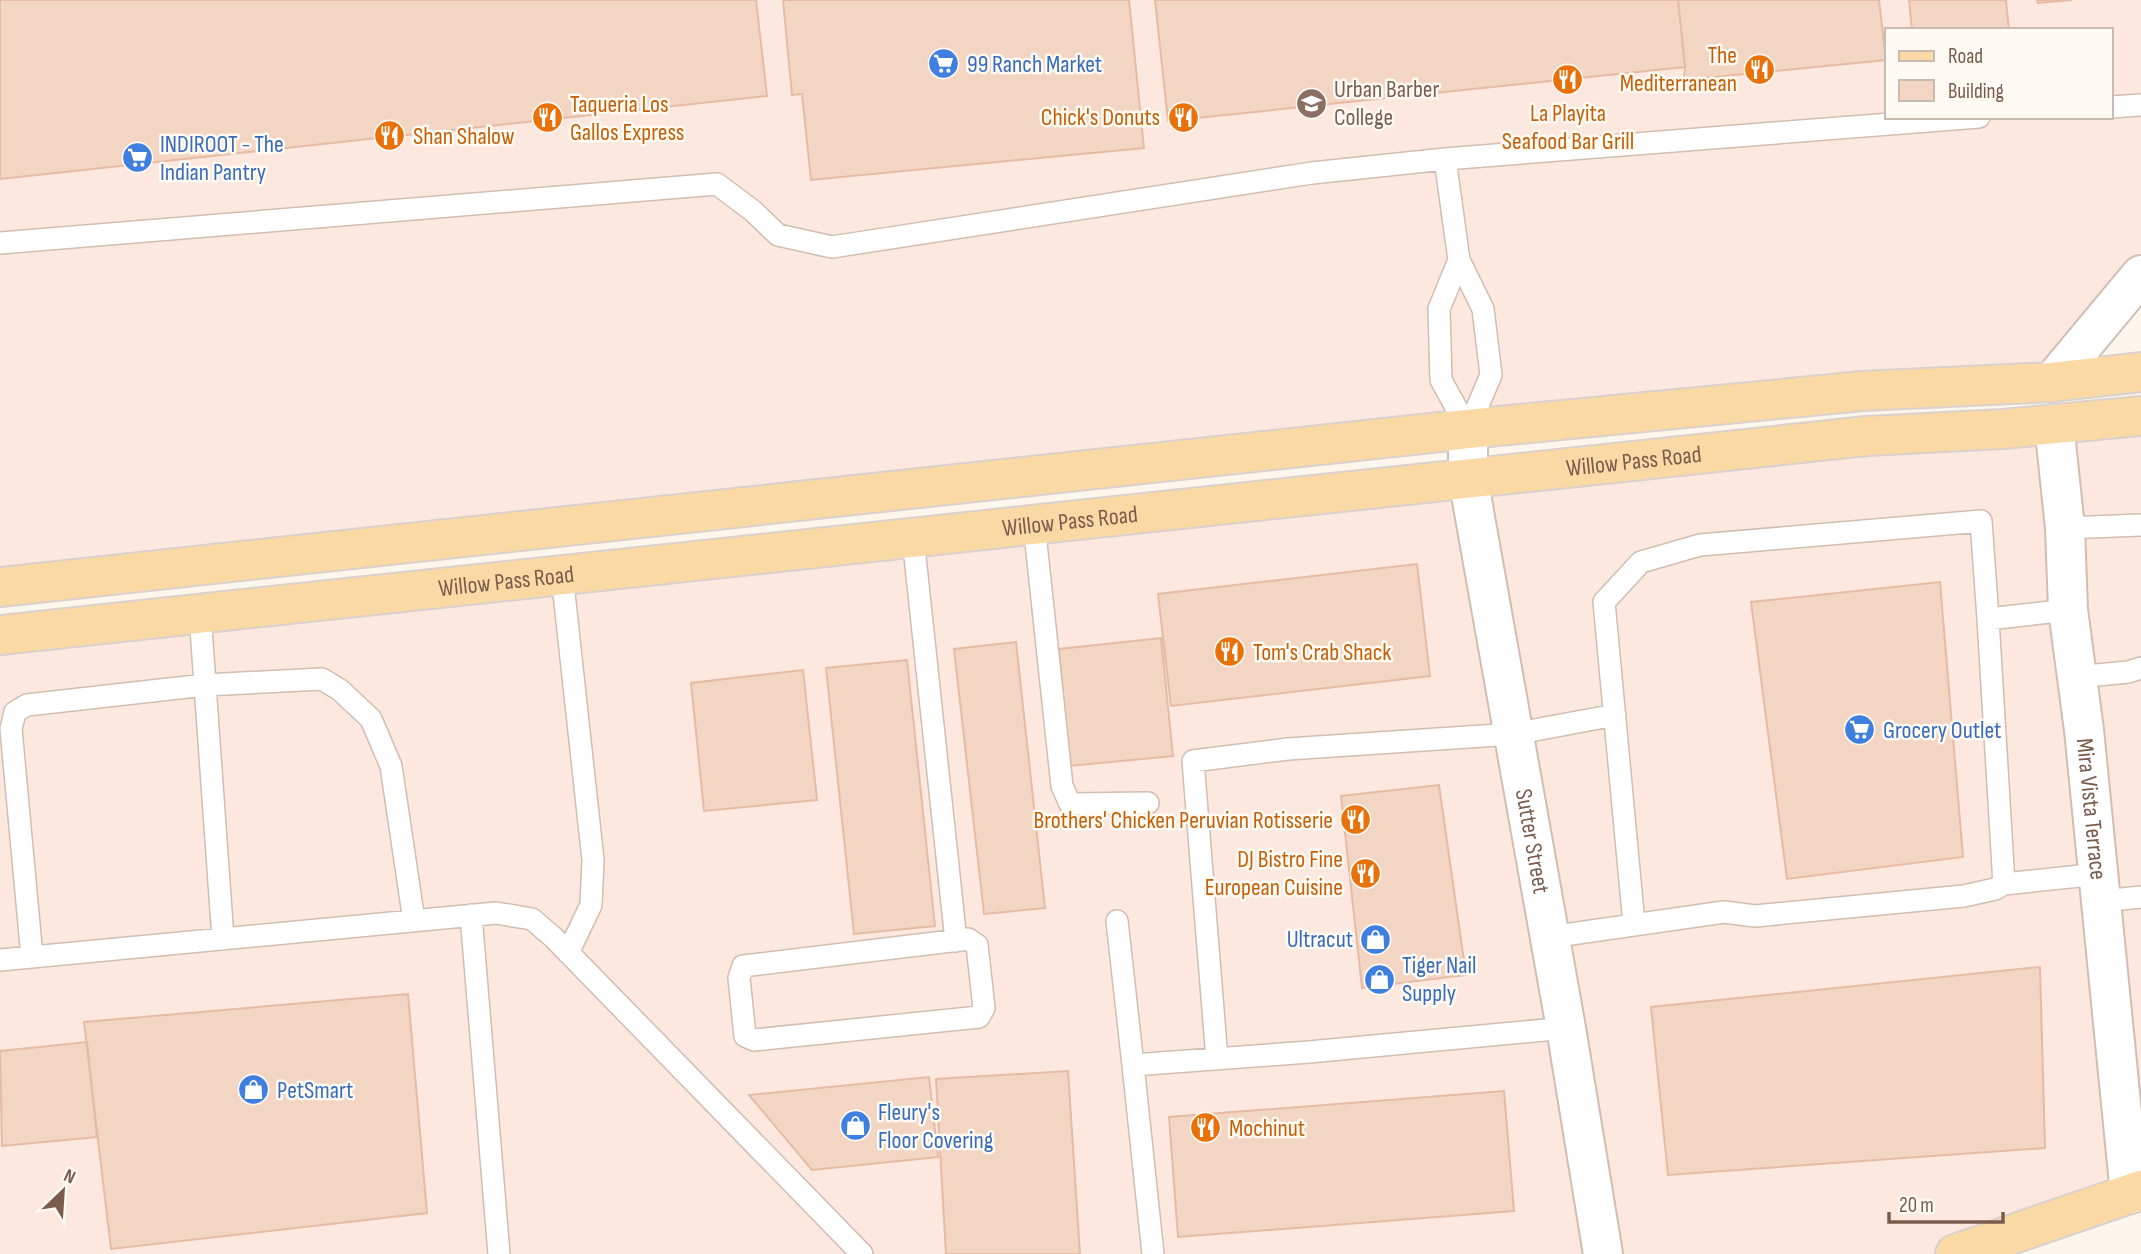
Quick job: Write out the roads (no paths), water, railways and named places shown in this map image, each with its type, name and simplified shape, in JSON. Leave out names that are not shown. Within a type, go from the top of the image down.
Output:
[{"type":"main road","name":"Willow Pass Road","points":[[0,587],[1468,429],[1863,391],[2052,382],[2141,374]]},
{"type":"main road","name":"Willow Pass Road","points":[[0,635],[1867,436],[2003,429],[2141,416]]},
{"type":"main road","points":[[1955,1254],[2136,1192]]},
{"type":"street","points":[[2052,382],[2141,275]]},
{"type":"street","points":[[2003,429],[2046,398],[2136,380],[2141,374]]},
{"type":"street","name":"Mira Vista Terrace","points":[[2054,424],[2065,528],[2068,610],[2136,1192]]},
{"type":"street","name":"Sutter Street","points":[[1468,429],[1468,478],[1566,1027],[1603,1254]]},
{"type":"lane","points":[[2113,107],[2141,105]]},
{"type":"lane","points":[[0,243],[717,184],[753,211],[778,235],[832,247],[1312,173],[1445,159],[1954,119]]},
{"type":"lane","points":[[1445,159],[1459,260],[1483,309],[1491,375],[1468,429]]},
{"type":"lane","points":[[1459,260],[1439,309],[1441,380],[1468,429]]},
{"type":"lane","points":[[1634,924],[1604,602],[1641,562],[1700,545],[1981,520],[2004,884]]},
{"type":"lane","points":[[1034,524],[1062,786],[1070,804],[1148,803]]},
{"type":"lane","points":[[2065,528],[2141,525]]},
{"type":"lane","points":[[913,537],[956,941]]},
{"type":"lane","points":[[562,575],[593,860],[591,905],[568,953]]},
{"type":"lane","points":[[1987,619],[2068,610]]},
{"type":"lane","points":[[200,614],[223,939]]},
{"type":"lane","points":[[2076,677],[2128,672],[2141,668]]},
{"type":"lane","points":[[32,957],[11,729],[15,712],[27,705],[205,685],[322,679],[340,690],[371,719],[391,766],[414,921]]},
{"type":"lane","points":[[1217,1059],[1193,761],[1288,749],[1513,734],[1615,715]]},
{"type":"lane","points":[[1550,937],[1724,912],[1755,916],[1964,896],[1995,889],[2004,884],[2100,888],[2141,897]]},
{"type":"lane","points":[[0,960],[496,913],[532,919],[862,1254]]},
{"type":"lane","points":[[471,915],[499,1254]]},
{"type":"lane","points":[[1117,921],[1153,1254]]},
{"type":"lane","points":[[968,939],[977,945],[984,1008],[979,1017],[754,1040],[745,1035],[738,978],[743,966],[956,941],[968,939]]},
{"type":"lane","points":[[1133,1065],[1566,1027]]},
{"type":"place","name":"99 Ranch Market","points":[[944,64]]},
{"type":"place","name":"The Mediterranean","points":[[1760,69]]},
{"type":"place","name":"La Playita Seafood Bar Grill","points":[[1568,79]]},
{"type":"place","name":"Urban Barber College","points":[[1311,103]]},
{"type":"place","name":"Chick's Donuts","points":[[1183,117]]},
{"type":"place","name":"Taqueria Los Gallos Express","points":[[547,118]]},
{"type":"place","name":"Shan Shalow","points":[[390,136]]},
{"type":"place","name":"INDIROOT - The Indian Pantry","points":[[137,158]]},
{"type":"place","name":"Tom's Crab Shack","points":[[1230,652]]},
{"type":"place","name":"Grocery Outlet","points":[[1860,730]]},
{"type":"place","name":"Brothers' Chicken Peruvian Rotisserie","points":[[1356,820]]},
{"type":"place","name":"DJ Bistro Fine European Cuisine","points":[[1366,873]]},
{"type":"place","name":"Ultracut","points":[[1376,939]]},
{"type":"place","name":"Tiger Nail Supply","points":[[1379,979]]},
{"type":"place","name":"PetSmart","points":[[254,1090]]},
{"type":"place","name":"Fleury's Floor Covering","points":[[855,1126]]},
{"type":"place","name":"Mochinut","points":[[1206,1128]]}]
